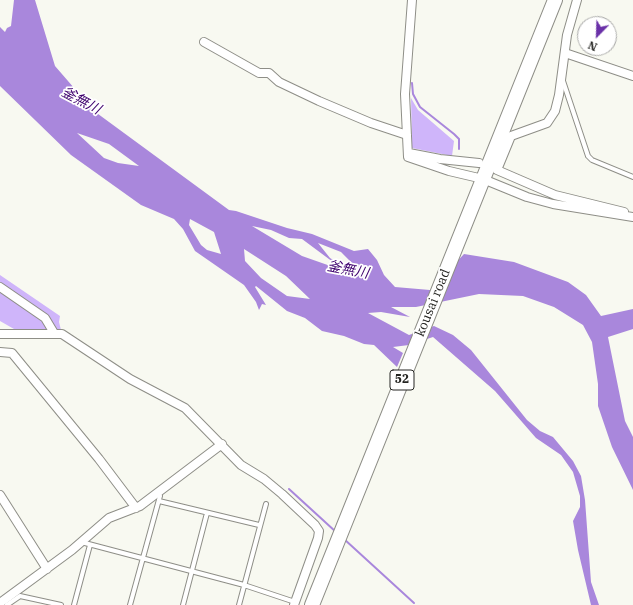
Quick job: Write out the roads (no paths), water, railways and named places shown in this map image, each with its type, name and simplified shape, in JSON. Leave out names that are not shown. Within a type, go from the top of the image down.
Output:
[{"type":"highway","name":"kousai road","points":[[312,605],[555,0]]},
{"type":"street","points":[[412,0],[405,94],[408,157],[481,184],[553,204],[633,217]]},
{"type":"street","points":[[577,0],[571,18],[557,104],[551,118],[547,123],[511,136],[497,170],[539,189],[610,207],[633,217]]},
{"type":"street","points":[[204,42],[259,73],[269,73],[279,82],[319,101],[371,123],[406,135]]},
{"type":"street","points":[[565,53],[633,76]]},
{"type":"street","points":[[408,153],[440,159],[479,163]]},
{"type":"street","points":[[0,287],[45,318],[54,333]]},
{"type":"street","points":[[0,334],[62,334],[137,383],[185,408],[241,465],[264,479],[282,494],[315,525],[319,531],[318,538],[294,604]]},
{"type":"street","points":[[0,352],[12,353],[99,459],[136,508]]},
{"type":"street","points":[[0,603],[47,569],[109,518],[136,508],[222,444]]},
{"type":"street","points":[[0,495],[47,569]]},
{"type":"lane","points":[[562,77],[588,156],[592,160],[633,177]]},
{"type":"lane","points":[[130,605],[160,496]]},
{"type":"lane","points":[[159,501],[259,525]]},
{"type":"lane","points":[[239,605],[259,525],[266,504]]},
{"type":"lane","points":[[183,605],[207,513]]},
{"type":"lane","points":[[81,542],[244,585],[294,604]]},
{"type":"lane","points":[[74,605],[90,545]]},
{"type":"lane","points":[[7,605],[20,596],[61,605]]},
{"type":"water","name":"釜無川","points":[[14,0],[35,0],[55,66],[94,111],[229,210],[312,234],[354,251],[368,249],[377,260],[384,275],[395,287],[430,290],[464,254],[514,262],[568,282],[586,295],[601,316],[633,309],[633,329],[608,337],[625,421],[633,437],[633,490],[612,447],[598,406],[598,384],[592,342],[583,325],[554,307],[523,296],[479,294],[416,307],[391,307],[410,317],[381,312],[368,313],[409,335],[434,326],[453,335],[471,350],[527,420],[540,431],[553,437],[573,461],[581,476],[585,500],[591,582],[599,605],[591,605],[578,550],[573,521],[580,507],[580,496],[573,472],[561,455],[536,438],[495,391],[433,337],[409,345],[393,347],[403,353],[397,367],[374,345],[364,344],[344,336],[322,331],[305,318],[287,311],[256,286],[255,287],[266,305],[262,304],[259,310],[256,302],[244,285],[195,251],[183,229],[174,219],[141,205],[71,155],[0,86],[0,27],[5,32],[7,28],[11,26]],"holes":[[[77,133],[109,144],[139,166],[118,163],[104,158]],[[190,219],[214,232],[221,254],[207,250],[201,245],[189,225]],[[252,226],[271,230],[289,238],[302,239],[337,265],[339,269],[302,256]],[[318,243],[341,252],[352,263],[346,268],[330,258]],[[244,249],[286,276],[310,299],[287,296],[261,278],[245,261]]]},
{"type":"waterway","points":[[412,83],[413,94],[420,107],[459,139],[459,149]]},
{"type":"waterway","points":[[289,489],[336,532]]},
{"type":"waterway","points":[[344,539],[414,603]]}]
